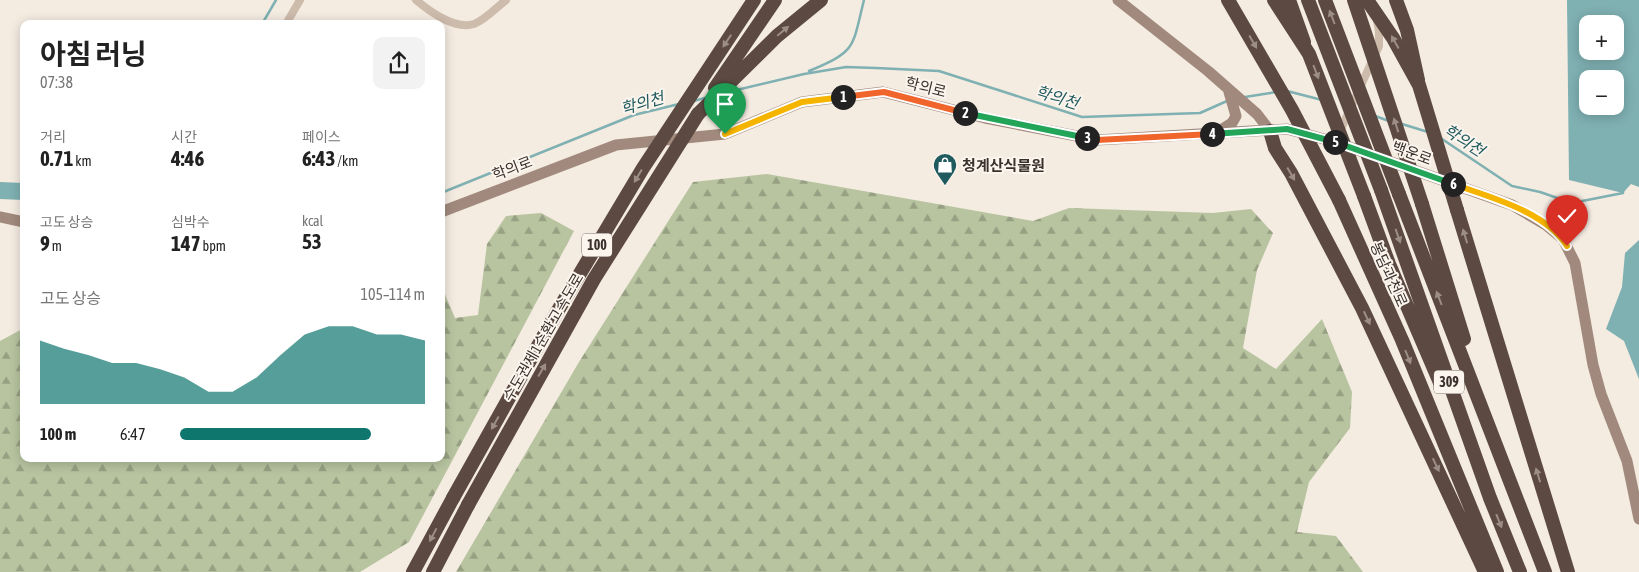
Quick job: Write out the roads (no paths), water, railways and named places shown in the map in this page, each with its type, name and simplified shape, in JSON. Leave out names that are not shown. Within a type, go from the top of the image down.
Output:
[{"type":"highway","name":"수도권제1순환고속도로","points":[[413,572],[557,312],[643,168],[754,0]]},
{"type":"highway","name":"수도권제1순환고속도로","points":[[433,572],[468,505],[594,279],[698,114],[775,0]]},
{"type":"highway","points":[[698,114],[778,36],[821,0]]},
{"type":"highway","name":"봉담과천로","points":[[1228,0],[1292,110],[1339,200],[1402,340],[1497,572]]},
{"type":"highway","points":[[1274,0],[1309,54]]},
{"type":"highway","points":[[1290,0],[1389,264],[1490,498]]},
{"type":"highway","name":"봉담과천로","points":[[1308,0],[1382,190],[1490,498],[1520,572]]},
{"type":"highway","name":"309","points":[[1325,0],[1545,572]]},
{"type":"highway","points":[[1354,0],[1422,204],[1500,457]]},
{"type":"highway","points":[[1367,0],[1393,38],[1419,85]]},
{"type":"highway","points":[[1396,0],[1407,30],[1419,85],[1568,572]]},
{"type":"highway","points":[[1270,131],[1275,148],[1291,173],[1362,308],[1485,572]]},
{"type":"street","points":[[288,20],[300,0]]},
{"type":"street","points":[[416,0],[447,20],[462,25],[474,24],[506,0]]},
{"type":"street","points":[[1118,0],[1208,71],[1229,92],[1240,107],[1270,131]]},
{"type":"street","points":[[1335,142],[1379,46],[1379,31],[1371,0]]},
{"type":"street","name":"학의로","points":[[445,210],[616,145],[725,134],[802,102],[884,92],[985,118],[1097,140],[1270,131]]},
{"type":"street","points":[[1217,133],[1232,123],[1240,107]]},
{"type":"street","name":"백운로","points":[[1270,131],[1287,129],[1335,142],[1512,205],[1546,225],[1563,239],[1575,263],[1593,365],[1601,394],[1627,461],[1639,519]]},
{"type":"street","points":[[0,217],[20,221]]},
{"type":"water","points":[[1567,0],[1639,0],[1639,187],[1631,184],[1623,193],[1569,180]]},
{"type":"water","points":[[0,182],[20,183],[20,200],[0,199]]},
{"type":"water","points":[[1639,240],[1639,379],[1624,341],[1606,329],[1622,287],[1625,253]]},
{"type":"waterway","points":[[264,20],[276,0]]},
{"type":"waterway","points":[[809,71],[836,58],[850,46],[857,29],[864,0]]},
{"type":"waterway","name":"학의천","points":[[728,92],[804,74],[846,67],[939,71],[1082,117],[1200,113],[1227,101]]},
{"type":"waterway","name":"학의천","points":[[1287,91],[1322,100]]},
{"type":"waterway","name":"학의천","points":[[1245,97],[1276,92]]},
{"type":"waterway","name":"학의천","points":[[694,101],[708,97]]},
{"type":"waterway","name":"학의천","points":[[445,191],[634,115],[679,104]]},
{"type":"waterway","name":"학의천","points":[[1375,116],[1389,121]]},
{"type":"waterway","name":"학의천","points":[[1402,124],[1428,132]]},
{"type":"waterway","name":"학의천","points":[[1442,139],[1512,186],[1540,192],[1572,203],[1623,193],[1623,190]]},
{"type":"place","name":"청계산식물원","points":[[945,186]]}]
